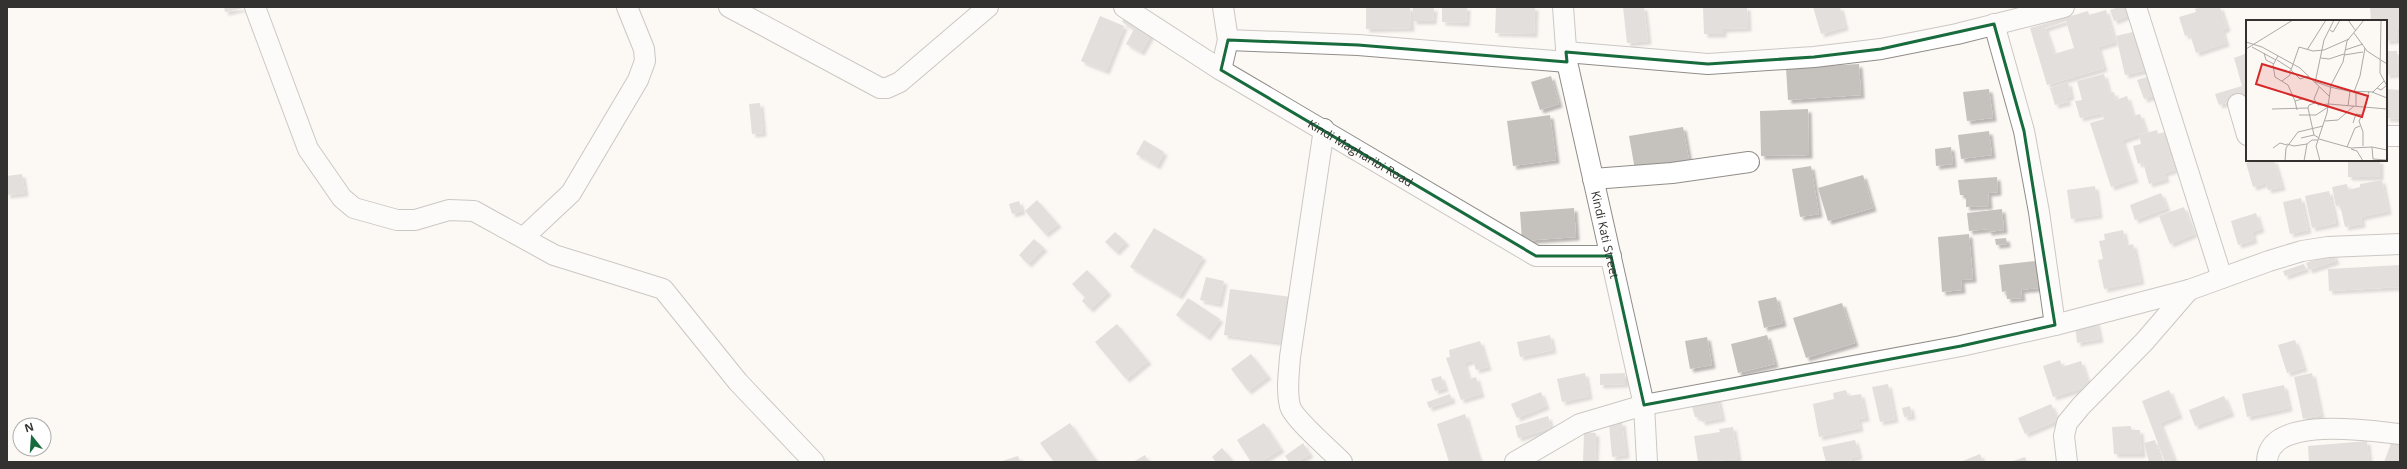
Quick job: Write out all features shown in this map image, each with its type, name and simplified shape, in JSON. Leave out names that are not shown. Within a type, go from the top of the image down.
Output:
[{"type":"street","points":[[255,7],[308,149],[342,198],[354,208],[397,220],[414,220],[449,210],[474,211],[524,237],[554,255],[576,264],[644,282],[663,289],[738,382],[814,462]]},
{"type":"street","points":[[524,237],[571,192],[638,80],[645,61],[644,49],[627,7]]},
{"type":"street","points":[[729,7],[880,88],[887,88],[900,82],[988,7]]},
{"type":"street","name":"Kindi Magharibi Road","points":[[1124,7],[1220,70],[1324,129],[1536,256],[1611,256]]},
{"type":"street","points":[[1220,70],[1228,40],[1223,7]]},
{"type":"street","name":"Kindi Kati Street","points":[[1563,7],[1567,57],[1644,405],[1647,462]]},
{"type":"street","points":[[1228,40],[1358,45],[1708,64],[1800,58],[1881,49],[1957,34],[2064,7]]},
{"type":"street","points":[[2136,7],[2222,278]]},
{"type":"street","points":[[1994,24],[2024,131],[2039,212],[2054,325]]},
{"type":"street","points":[[2238,104],[2246,132]]},
{"type":"street","points":[[1324,129],[1290,357],[1288,393],[1290,408],[1297,417],[1342,462]]},
{"type":"street","points":[[2387,136],[2400,136]]},
{"type":"street","points":[[1593,179],[1672,173],[1748,162]]},
{"type":"street","points":[[1515,462],[1580,424],[1644,405],[1961,346],[2054,325],[2189,290],[2302,252],[2328,247],[2400,244]]},
{"type":"street","points":[[2067,462],[2064,436],[2067,423],[2081,406],[2144,342],[2189,290]]},
{"type":"street","points":[[2267,462],[2272,447],[2292,433],[2327,428],[2400,434]]},
{"type":"highlighted area","points":[[1994,24],[2024,131],[2055,325],[1961,346],[1644,405],[1611,256],[1536,256],[1221,70],[1228,40],[1358,45],[1567,62],[1566,52],[1708,64],[1814,57],[1881,49]]},
{"type":"building","points":[[224,7],[243,7],[243,8],[225,12]]},
{"type":"building","points":[[1366,7],[1410,7],[1411,28],[1366,29]]},
{"type":"building","points":[[1413,7],[1434,8],[1433,21],[1413,21]]},
{"type":"building","points":[[1442,7],[1467,7],[1466,23],[1442,22]]},
{"type":"building","points":[[1496,7],[1535,7],[1534,34],[1495,33]]},
{"type":"building","points":[[1623,7],[1644,7],[1648,41],[1627,43]]},
{"type":"building","points":[[1703,7],[1747,7],[1748,28],[1723,29],[1723,34],[1704,34]]},
{"type":"building","points":[[1813,7],[1840,7],[1845,27],[1821,34]]},
{"type":"building","points":[[2118,7],[2130,7],[2132,14],[2114,21],[2110,10]]},
{"type":"building","points":[[2201,7],[2220,7],[2227,28],[2222,30],[2226,43],[2196,53],[2190,34],[2185,36],[2179,17],[2196,12],[2195,9]]},
{"type":"building","points":[[2370,7],[2400,7],[2400,30],[2396,30],[2397,40],[2387,41],[2387,20],[2371,20]]},
{"type":"building","points":[[2106,10],[2115,42],[2098,47],[2104,68],[2047,85],[2030,28],[2088,11],[2089,15]],"holes":[[[2066,21],[2074,48],[2054,54],[2045,28]]]},
{"type":"building","points":[[1100,16],[1124,26],[1106,71],[1081,61]]},
{"type":"building","points":[[1125,16],[1153,31],[1141,52],[1126,44],[1134,29],[1122,22]]},
{"type":"building","points":[[2137,31],[2146,70],[2125,75],[2116,36]]},
{"type":"building","points":[[2387,51],[2397,51],[2398,74],[2387,75]]},
{"type":"building","points":[[2245,54],[2246,97],[2219,105],[2215,94],[2242,86],[2234,58]]},
{"type":"building","points":[[1859,64],[1861,95],[1788,100],[1786,68]]},
{"type":"building","points":[[2104,74],[2109,93],[2114,92],[2116,100],[2127,96],[2133,116],[2140,114],[2146,132],[2122,140],[2135,179],[2111,187],[2090,123],[2104,119],[2102,113],[2080,118],[2075,101],[2082,100],[2077,81]]},
{"type":"building","points":[[1551,76],[1559,104],[1540,110],[1531,82]]},
{"type":"building","points":[[2147,77],[2153,96],[2144,99],[2137,80]]},
{"type":"building","points":[[2068,82],[2071,96],[2066,98],[2068,102],[2055,105],[2050,88]]},
{"type":"building","points":[[1989,89],[1993,118],[1967,121],[1963,92]]},
{"type":"building","points":[[2387,89],[2400,90],[2399,119],[2387,118]]},
{"type":"building","points":[[760,103],[763,133],[752,134],[749,104]]},
{"type":"building","points":[[1808,109],[1809,155],[1761,156],[1760,111]]},
{"type":"building","points":[[1550,115],[1556,160],[1513,166],[1507,121]]},
{"type":"building","points":[[1683,127],[1689,160],[1635,170],[1629,136]]},
{"type":"building","points":[[2157,130],[2158,134],[2169,131],[2174,150],[2169,152],[2174,170],[2164,173],[2166,179],[2149,184],[2143,162],[2138,164],[2133,146],[2141,144],[2139,135]]},
{"type":"building","points":[[1989,131],[1992,155],[1961,159],[1958,135]]},
{"type":"building","points":[[1144,140],[1164,152],[1157,166],[1136,154]]},
{"type":"building","points":[[1951,147],[1953,164],[1936,166],[1935,149]]},
{"type":"building","points":[[2253,161],[2274,161],[2282,187],[2268,190],[2266,183],[2253,187],[2246,163]]},
{"type":"building","points":[[2348,161],[2380,161],[2380,177],[2348,177]]},
{"type":"building","points":[[1811,166],[1819,214],[1800,217],[1792,169]]},
{"type":"building","points":[[22,174],[25,193],[7,195],[7,176]]},
{"type":"building","points":[[1863,175],[1873,208],[1828,221],[1818,188]]},
{"type":"building","points":[[1997,177],[1998,192],[1988,193],[1989,206],[1966,207],[1966,195],[1960,195],[1958,180]]},
{"type":"building","points":[[2382,180],[2388,211],[2361,217],[2362,224],[2345,227],[2340,205],[2336,206],[2332,187],[2347,184],[2348,190],[2360,187],[2360,184]]},
{"type":"building","points":[[2095,186],[2099,215],[2071,219],[2067,190]]},
{"type":"building","points":[[2329,191],[2336,223],[2312,228],[2305,196]]},
{"type":"building","points":[[2161,193],[2167,208],[2135,220],[2130,205]]},
{"type":"building","points":[[2301,198],[2308,230],[2290,234],[2283,202]]},
{"type":"building","points":[[1037,200],[1058,224],[1045,234],[1025,211]]},
{"type":"building","points":[[1019,201],[1022,211],[1012,214],[1009,204]]},
{"type":"building","points":[[2184,207],[2194,234],[2170,244],[2159,216]]},
{"type":"building","points":[[1574,208],[1576,237],[1522,241],[1520,212]]},
{"type":"building","points":[[2002,209],[2004,230],[1988,232],[1988,229],[1969,231],[1967,213]]},
{"type":"building","points":[[2256,213],[2261,229],[2252,232],[2254,240],[2238,245],[2231,221]]},
{"type":"building","points":[[1154,228],[1203,257],[1179,296],[1130,267]]},
{"type":"building","points":[[2123,230],[2126,246],[2133,244],[2141,281],[2104,289],[2098,260],[2103,259],[2099,241],[2105,240],[2104,234]]},
{"type":"building","points":[[1115,232],[1126,242],[1116,252],[1105,242]]},
{"type":"building","points":[[1969,234],[1973,279],[1961,280],[1962,290],[1942,292],[1938,237]]},
{"type":"building","points":[[2006,238],[2007,244],[1996,245],[1995,239]]},
{"type":"building","points":[[1034,239],[1044,248],[1028,264],[1019,255]]},
{"type":"building","points":[[2333,253],[2336,261],[2309,270],[2306,263]]},
{"type":"building","points":[[2036,261],[2038,288],[2021,290],[2022,298],[2007,299],[2006,291],[2002,292],[1999,265]]},
{"type":"building","points":[[2304,264],[2306,269],[2285,276],[2283,271]]},
{"type":"building","points":[[2400,265],[2400,287],[2329,291],[2328,269]]},
{"type":"building","points":[[1087,270],[1108,292],[1090,309],[1082,301],[1085,297],[1072,284]]},
{"type":"building","points":[[1206,277],[1224,281],[1219,304],[1200,300]]},
{"type":"building","points":[[1230,289],[1292,297],[1286,343],[1224,335]]},
{"type":"building","points":[[1776,297],[1783,323],[1764,328],[1758,301]]},
{"type":"building","points":[[1188,298],[1220,319],[1207,337],[1176,315]]},
{"type":"building","points":[[1842,303],[1855,343],[1806,358],[1793,318]]},
{"type":"building","points":[[2096,321],[2100,339],[2077,343],[2075,324]]},
{"type":"building","points":[[1117,324],[1148,361],[1126,379],[1095,342]]},
{"type":"building","points":[[1550,335],[1553,350],[1520,357],[1517,342]]},
{"type":"building","points":[[1767,335],[1775,364],[1738,373],[1731,344]]},
{"type":"building","points":[[1707,337],[1712,365],[1690,369],[1685,341]]},
{"type":"building","points":[[2295,340],[2304,368],[2287,373],[2278,345]]},
{"type":"building","points":[[1480,341],[1488,367],[1476,370],[1473,360],[1464,363],[1469,379],[1476,377],[1481,394],[1461,400],[1446,358],[1450,357],[1449,350]]},
{"type":"building","points":[[1251,354],[1268,376],[1248,391],[1231,369]]},
{"type":"building","points":[[2060,360],[2062,367],[2081,361],[2089,386],[2053,397],[2043,366]]},
{"type":"building","points":[[1585,373],[1589,396],[1562,402],[1557,379]]},
{"type":"building","points":[[1625,373],[1625,384],[1600,385],[1600,374]]},
{"type":"building","points":[[2312,373],[2321,415],[2303,419],[2294,377]]},
{"type":"building","points":[[1441,376],[1445,388],[1435,391],[1431,379]]},
{"type":"building","points":[[1888,384],[1895,419],[1880,422],[1872,387]]},
{"type":"building","points":[[2284,385],[2289,408],[2247,417],[2242,394]]},
{"type":"building","points":[[1715,386],[1722,418],[1702,422],[1700,417],[1695,417],[1692,407],[1703,404],[1700,390]]},
{"type":"building","points":[[1846,390],[1848,396],[1861,394],[1866,418],[1858,419],[1860,428],[1819,437],[1813,404],[1834,399],[1833,393]]},
{"type":"building","points":[[2169,390],[2179,415],[2160,423],[2174,459],[2165,462],[2142,401]]},
{"type":"building","points":[[1541,392],[1546,406],[1517,418],[1511,404]]},
{"type":"building","points":[[1450,394],[1452,400],[1429,408],[1427,402]]},
{"type":"building","points":[[2224,396],[2231,413],[2195,426],[2189,410]]},
{"type":"building","points":[[2051,404],[2058,420],[2025,434],[2018,418]]},
{"type":"building","points":[[1910,406],[1912,416],[1904,417],[1902,408]]},
{"type":"building","points":[[1465,414],[1480,462],[1449,462],[1437,424]]},
{"type":"building","points":[[1548,416],[1551,428],[1518,438],[1515,426]]},
{"type":"building","points":[[1622,422],[1626,455],[1612,457],[1609,424]]},
{"type":"building","points":[[1070,423],[1095,459],[1091,462],[1054,462],[1040,443]]},
{"type":"building","points":[[1264,423],[1281,449],[1260,462],[1251,462],[1237,440]]},
{"type":"building","points":[[2131,426],[2131,430],[2140,430],[2142,454],[2114,454],[2112,427]]},
{"type":"building","points":[[1733,427],[1738,459],[1698,462],[1694,436],[1720,432],[1719,429]]},
{"type":"building","points":[[1584,432],[1596,433],[1595,462],[1583,462]]},
{"type":"building","points":[[2393,438],[2400,440],[2400,462],[2384,462]]},
{"type":"building","points":[[1855,440],[1859,456],[1851,458],[1852,462],[1826,462],[1822,447]]},
{"type":"building","points":[[2155,440],[2161,462],[2149,462],[2144,443]]},
{"type":"building","points":[[2367,441],[2369,462],[2309,462],[2308,446]]},
{"type":"building","points":[[1303,443],[1310,454],[1297,462],[1289,462],[1285,456]]},
{"type":"building","points":[[1222,448],[1234,462],[1216,462],[1212,457]]},
{"type":"building","points":[[1980,454],[1983,462],[1960,462]]},
{"type":"building","points":[[1145,455],[1149,462],[1133,462]]},
{"type":"building","points":[[1018,456],[1020,462],[999,462]]},
{"type":"building","points":[[2025,457],[2027,462],[2013,462],[2013,461]]}]
